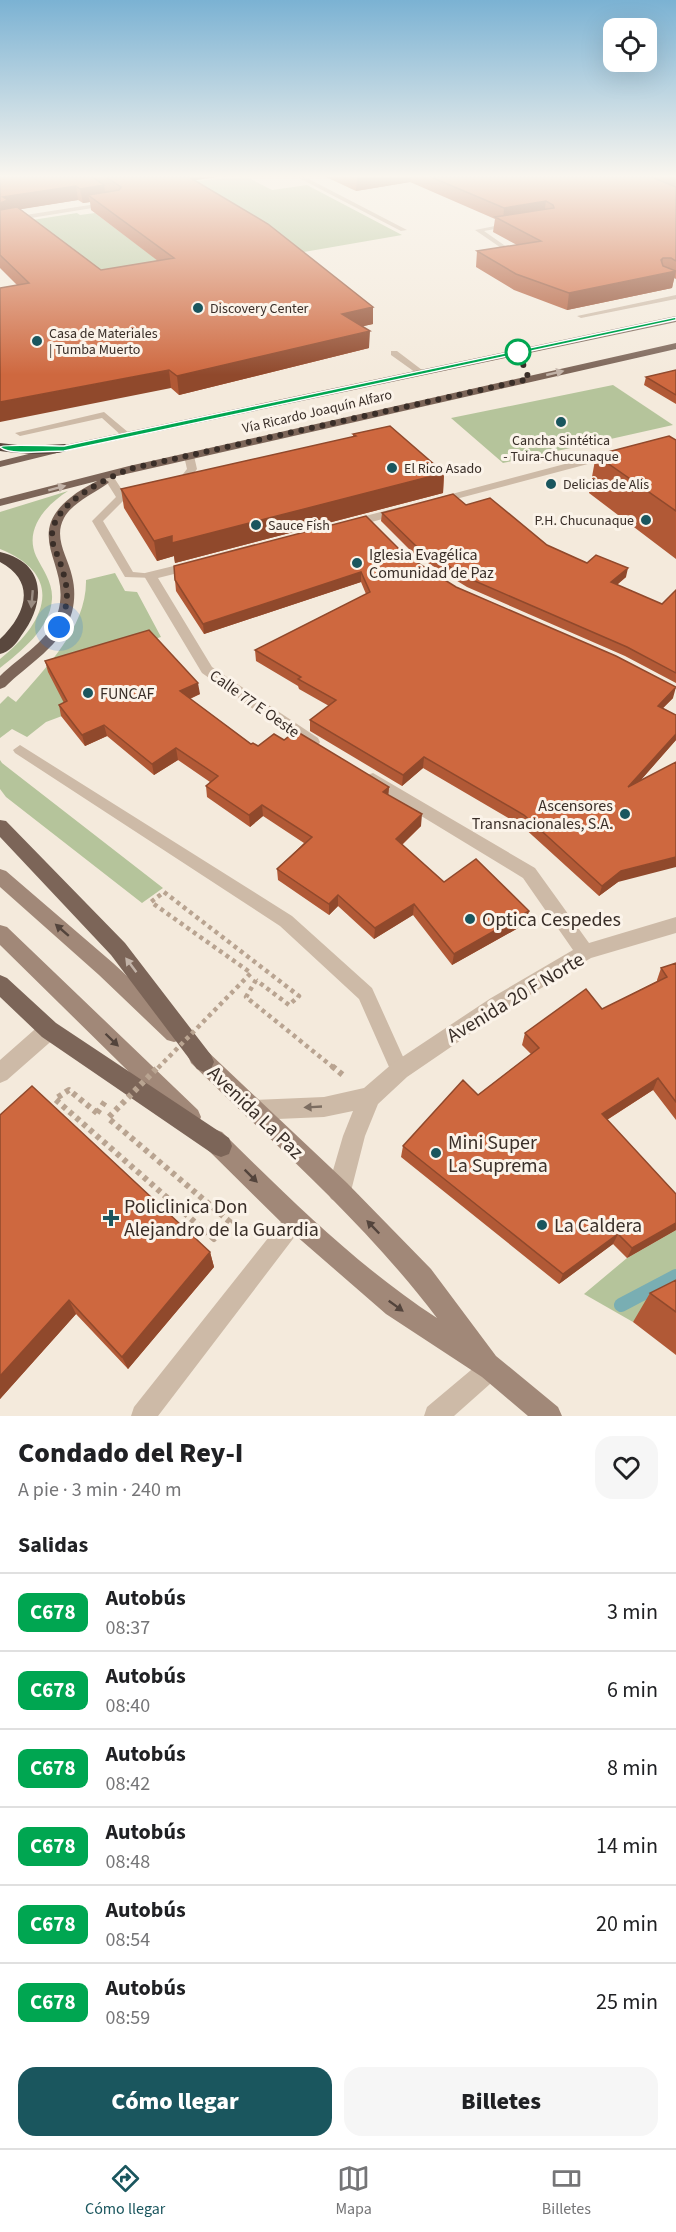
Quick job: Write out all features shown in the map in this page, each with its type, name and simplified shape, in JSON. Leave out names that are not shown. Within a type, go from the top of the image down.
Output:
[{"type":"highway","points":[[0,447],[26,450],[64,448]]},
{"type":"highway","points":[[0,556],[22,570],[33,591],[30,611],[25,621],[0,649]]},
{"type":"main road","name":"Vía Ricardo Joaquín Alfaro","points":[[0,464],[64,448],[676,319]]},
{"type":"main road","name":"Vía Ricardo Joaquín Alfaro","points":[[0,503],[129,469],[676,346]]},
{"type":"main road","points":[[0,684],[48,641],[59,627],[64,614],[68,601],[68,590],[53,543],[53,526],[72,502],[109,478],[129,469]]},
{"type":"main road","points":[[0,826],[118,949],[204,1062]]},
{"type":"main road","name":"Avenida La Paz","points":[[0,876],[106,969],[339,1191],[422,1278],[491,1368]]},
{"type":"main road","name":"Avenida La Paz","points":[[0,933],[295,1220],[394,1305],[491,1368],[549,1416]]},
{"type":"main road","points":[[0,984],[50,1029],[221,1146]]},
{"type":"street","points":[[334,528],[373,523],[417,506],[631,449]]},
{"type":"street","points":[[150,576],[207,561]]},
{"type":"street","name":"Calle 77 E Oeste","points":[[150,576],[207,670],[289,728],[328,752]]},
{"type":"street","points":[[357,769],[529,873],[585,952]]},
{"type":"street","name":"Avenida 20 F Norte","points":[[339,1191],[354,1136],[370,1097],[400,1070],[498,1004],[585,952],[676,925]]},
{"type":"street","points":[[0,1073],[50,1029]]},
{"type":"street","name":"Avenida 20 F Norte","points":[[254,1110],[324,1107],[370,1097]]},
{"type":"lane","points":[[496,243],[516,256]]},
{"type":"lane","points":[[581,316],[676,297]]},
{"type":"lane","points":[[394,353],[422,373]]},
{"type":"lane","points":[[20,433],[104,415],[126,435]]},
{"type":"lane","points":[[150,576],[129,575],[97,521],[121,497],[182,482],[192,469],[189,456]]},
{"type":"lane","points":[[109,478],[121,497]]},
{"type":"lane","points":[[20,750],[286,921],[366,994],[400,1070]]},
{"type":"lane","points":[[143,1416],[295,1220]]},
{"type":"lane","points":[[436,1416],[491,1368]]},
{"type":"path","points":[[97,1113],[69,1090],[55,1099],[213,1239],[230,1222],[108,1118],[251,973],[151,903],[164,892],[299,996],[289,1005],[256,980],[246,997],[370,1097]]},
{"type":"green space","points":[[51,243],[135,243],[176,274],[101,287]]},
{"type":"green space","points":[[282,243],[355,243],[298,253]]},
{"type":"green space","name":"Cancha Sintética - Tuira-Chucunaque","points":[[613,385],[673,425],[503,463],[451,418]]},
{"type":"green space","points":[[68,491],[45,511],[35,527],[33,536],[36,556],[51,588],[50,610],[40,630],[0,668],[0,659],[28,631],[37,616],[42,601],[41,586],[35,573],[21,560],[0,549],[0,512]]},
{"type":"green space","points":[[115,573],[125,591],[137,592],[161,637],[49,672],[70,713],[46,722],[27,737],[12,729],[0,738],[0,704],[8,696],[16,702],[62,646],[80,615],[86,580]]},
{"type":"green space","points":[[0,760],[163,888],[142,903],[6,797],[0,789]]},
{"type":"green space","points":[[676,1230],[676,1301],[633,1322],[584,1294],[627,1258]]},
{"type":"building","points":[[0,243],[65,243],[101,270],[174,258],[154,243],[292,243],[373,307],[342,314],[370,331],[177,376],[169,370],[0,402],[0,288],[29,283],[0,255]]},
{"type":"building","points":[[528,243],[676,243],[676,261],[671,258],[661,260],[663,266],[676,271],[569,293],[516,274],[477,251]]},
{"type":"building","points":[[676,370],[676,395],[646,377]]},
{"type":"building","points":[[390,426],[444,473],[172,543],[172,536],[154,541],[121,489],[356,436],[353,434]]},
{"type":"building","points":[[669,436],[676,440],[676,511],[596,455]]},
{"type":"building","points":[[453,494],[466,505],[490,498],[547,545],[587,563],[596,555],[628,568],[611,582],[662,604],[676,590],[676,673],[627,647],[468,578],[416,546],[382,513]]},
{"type":"building","points":[[366,516],[405,555],[456,587],[616,656],[676,687],[658,706],[676,715],[676,734],[628,787],[676,762],[676,857],[621,871],[602,886],[524,815],[424,757],[403,775],[310,720],[336,700],[298,679],[301,677],[255,650],[370,592],[361,572],[203,624],[175,580],[174,566]]},
{"type":"building","points":[[149,630],[198,683],[180,691],[251,744],[258,746],[274,734],[284,740],[296,731],[389,787],[383,792],[422,814],[396,839],[444,882],[476,859],[529,911],[454,954],[414,904],[375,928],[338,895],[329,904],[277,869],[312,837],[262,805],[249,815],[206,786],[218,776],[176,748],[152,764],[104,725],[82,735],[59,705],[67,701],[45,661]]},
{"type":"building","points":[[676,963],[676,1102],[658,1078],[602,1114],[676,1194],[676,1223],[632,1248],[618,1234],[563,1274],[403,1146],[463,1080],[478,1095],[539,1048],[525,1033],[586,989],[602,1009],[667,977],[661,968]]},
{"type":"building","points":[[32,1086],[210,1252],[122,1357],[69,1300],[0,1376],[0,1115]]},
{"type":"building","points":[[676,1280],[676,1312],[650,1293]]},
{"type":"waterway","points":[[621,1305],[676,1276]]},
{"type":"bus line","name":"C678","points":[[0,447],[26,450],[64,448],[676,319]]},
{"type":"place","name":"Discovery Center","points":[[198,308]]},
{"type":"place","name":"Casa de Materiales | Tumba Muerto","points":[[37,341]]},
{"type":"place","name":"Cancha Sintética - Tuira-Chucunaque","points":[[561,422]]},
{"type":"place","name":"El Rico Asado","points":[[392,468]]},
{"type":"place","name":"Delicias de Alis","points":[[551,484]]},
{"type":"place","name":"P.H. Chucunaque","points":[[646,520]]},
{"type":"place","name":"Sauce Fish","points":[[256,525]]},
{"type":"place","name":"Iglesia Evagélica Comunidad de Paz","points":[[357,563]]},
{"type":"place","name":"FUNCAF","points":[[88,693]]},
{"type":"place","name":"Ascensores Transnacionales, S.A.","points":[[625,814]]},
{"type":"place","name":"Optica Cespedes","points":[[470,919]]},
{"type":"place","name":"Mini Super La Suprema","points":[[436,1153]]},
{"type":"place","name":"Policlinica Don Alejandro de la Guardia","points":[[111,1218]]},
{"type":"place","name":"La Caldera","points":[[542,1225]]},
{"type":"route","points":[[59,627],[68,601],[68,590],[53,543],[53,526],[64,509],[94,486],[129,469],[529,379],[518,352]]}]
